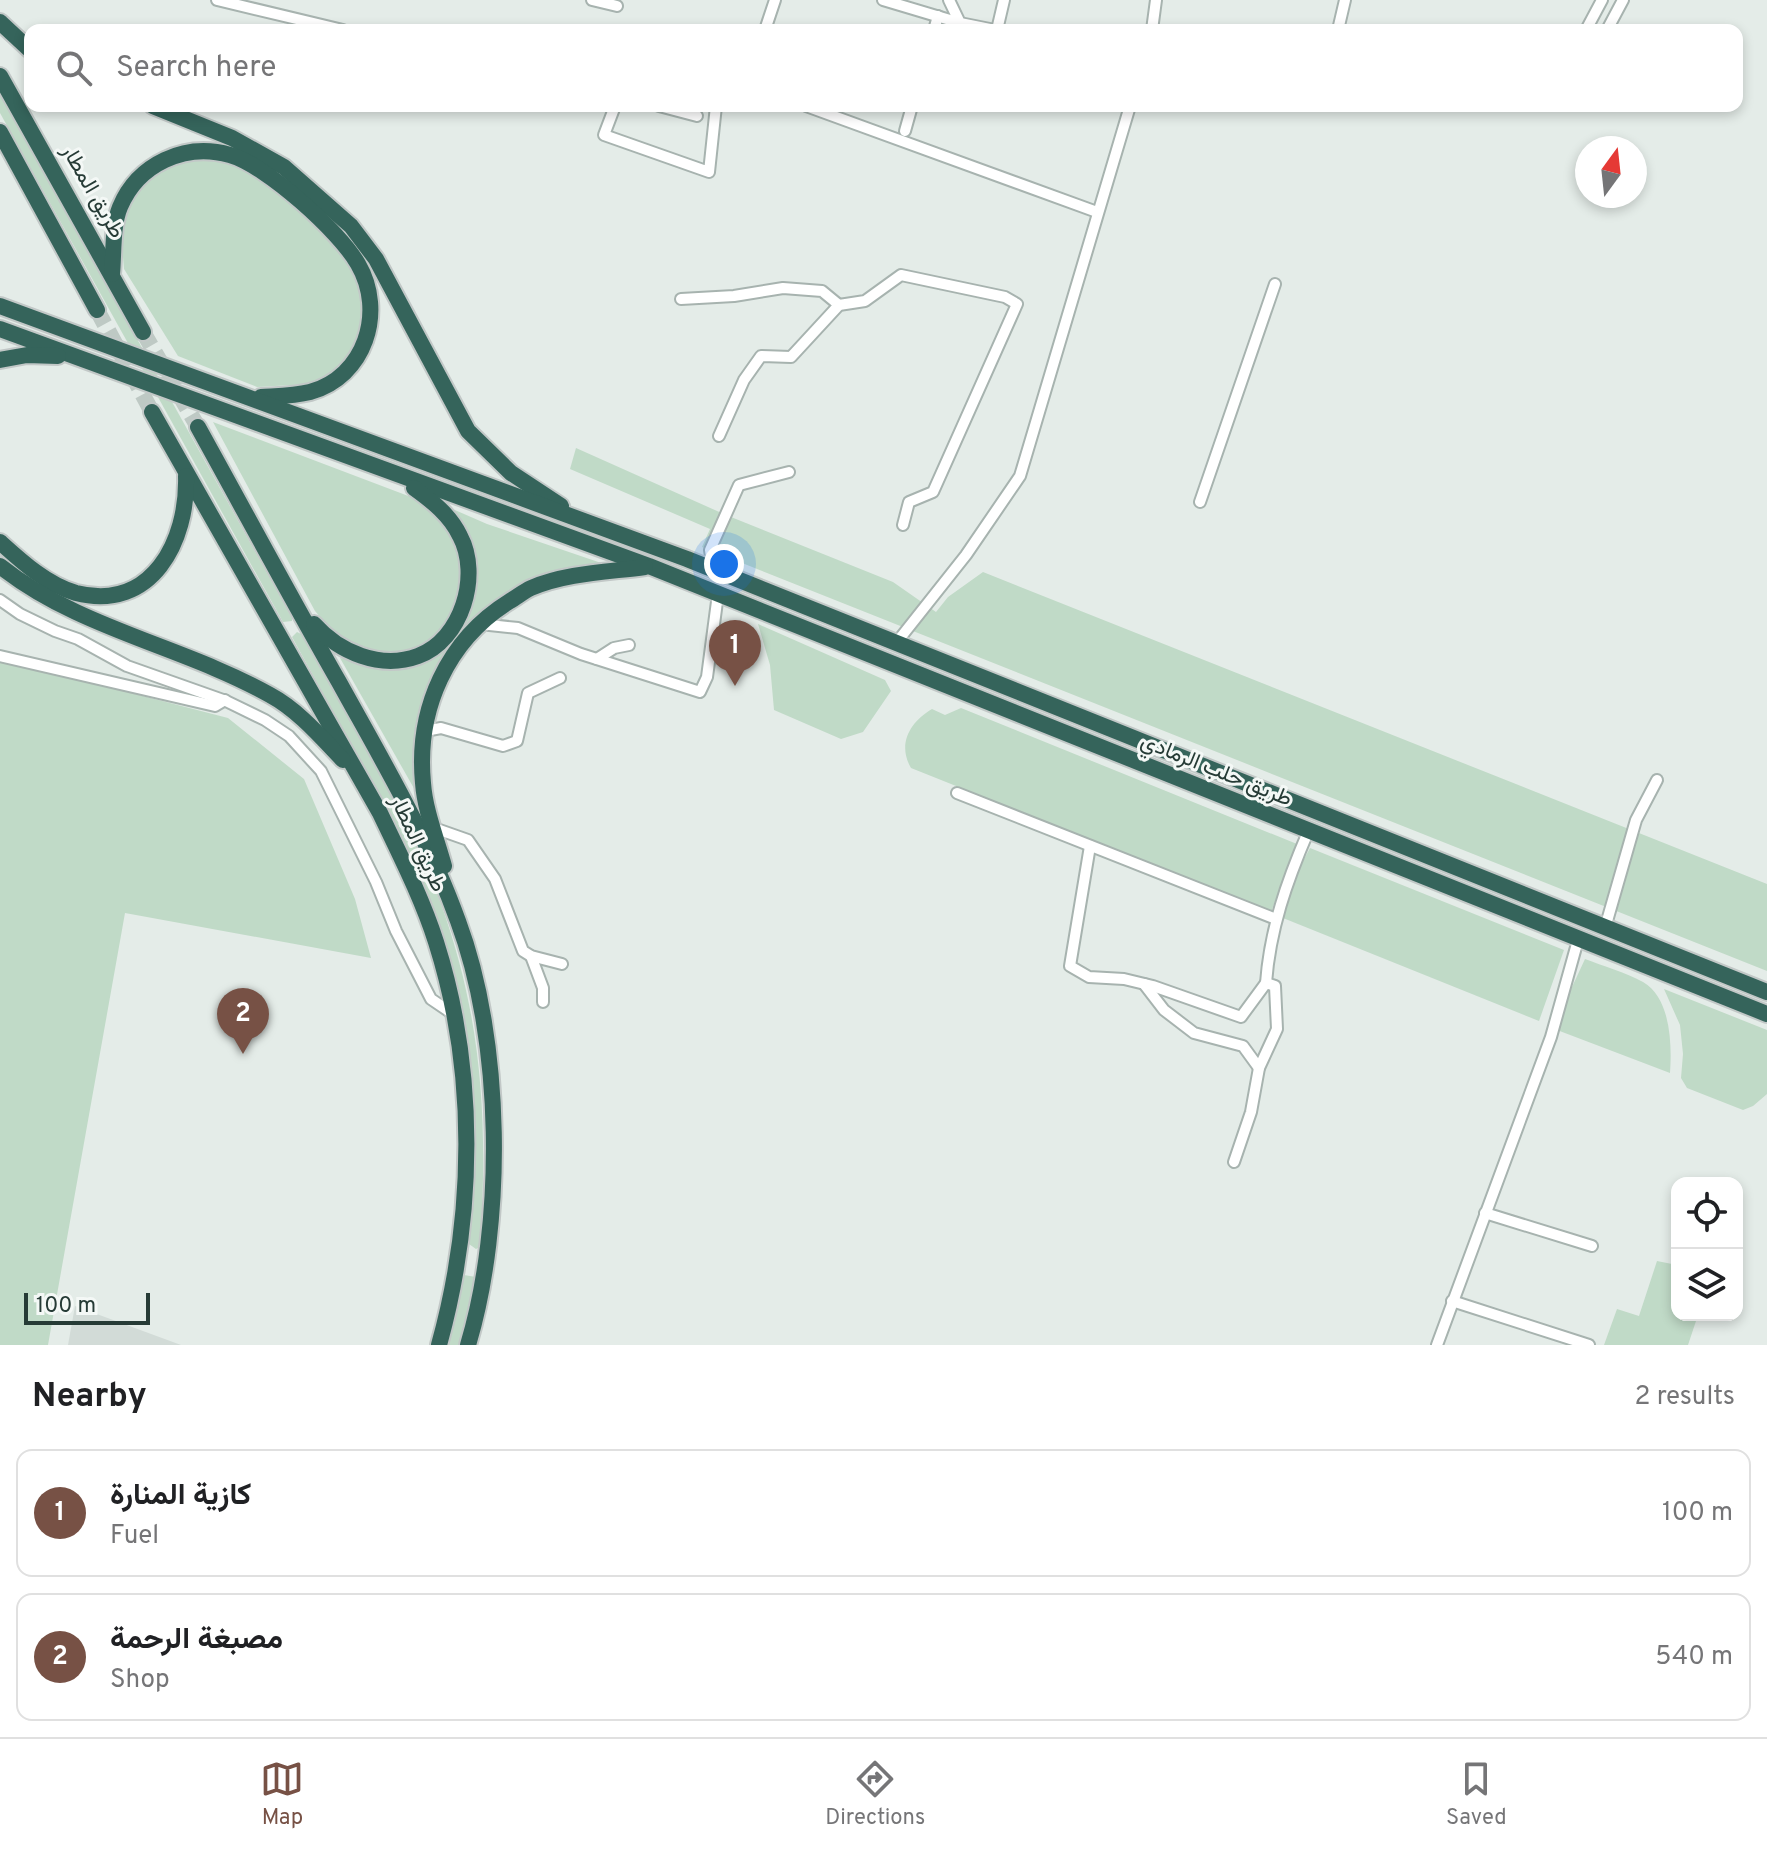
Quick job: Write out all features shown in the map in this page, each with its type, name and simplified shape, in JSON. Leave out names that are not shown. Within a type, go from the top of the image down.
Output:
[{"type":"highway","points":[[0,22],[24,44]]},
{"type":"highway","name":"طريق المطار","points":[[0,76],[143,332]]},
{"type":"highway","points":[[168,112],[232,138],[284,167],[351,226],[376,259],[468,431],[511,473],[575,515],[687,559]]},
{"type":"highway","points":[[0,132],[97,310]]},
{"type":"highway","points":[[112,274],[118,211],[127,192],[157,163],[185,152],[232,155],[276,182],[316,216],[349,252],[365,280],[371,313],[364,346],[347,371],[324,386],[309,392],[253,397]]},
{"type":"highway","points":[[0,306],[687,559]]},
{"type":"highway","name":"طريق حلب الرمادي","points":[[0,329],[649,566],[1767,1014]]},
{"type":"highway","points":[[0,360],[27,355],[73,357]]},
{"type":"highway","name":"طريق المطار","points":[[152,412],[360,778],[405,865],[436,941],[453,1014],[467,1125],[466,1192],[458,1256],[439,1345]]},
{"type":"highway","name":"طريق المطار","points":[[198,427],[414,816],[459,922],[485,1018],[491,1094],[492,1219],[468,1345]]},
{"type":"highway","points":[[0,542],[54,584],[100,597],[125,593],[155,574],[174,544],[182,527],[186,475]]},
{"type":"highway","points":[[294,602],[328,639],[348,652],[387,661],[419,656],[441,640],[454,624],[469,588],[465,548],[453,525],[437,505],[400,477]]},
{"type":"highway","name":"طريق حلب الرمادي","points":[[687,559],[1767,992]]},
{"type":"highway","points":[[0,566],[63,606],[272,696],[291,710],[360,778]]},
{"type":"highway","points":[[459,922],[423,785],[425,731],[439,678],[462,641],[487,615],[531,588],[585,574],[649,566]]},
{"type":"highway","points":[[278,634],[305,622]]},
{"type":"highway","points":[[458,1256],[486,1262]]},
{"type":"street","points":[[217,0],[318,24]]},
{"type":"street","points":[[592,0],[617,6]]},
{"type":"street","points":[[767,24],[775,0]]},
{"type":"street","points":[[883,0],[965,24]]},
{"type":"street","points":[[949,0],[960,23]]},
{"type":"street","points":[[998,24],[1004,0]]},
{"type":"street","points":[[1153,24],[1156,0]]},
{"type":"street","points":[[1339,24],[1345,0]]},
{"type":"street","points":[[1589,24],[1602,0]]},
{"type":"street","points":[[1610,24],[1623,0]]},
{"type":"street","points":[[936,24],[938,16]]},
{"type":"street","points":[[613,112],[604,135],[709,172],[715,112]]},
{"type":"street","points":[[682,112],[697,116]]},
{"type":"street","points":[[822,112],[1097,212]]},
{"type":"street","points":[[905,131],[910,112]]},
{"type":"street","points":[[892,640],[966,555],[1020,476],[1128,112]]},
{"type":"street","points":[[719,436],[744,380],[761,356],[791,357],[839,305],[865,301],[901,275],[1005,297],[1017,304],[933,492],[909,502],[903,525]]},
{"type":"street","points":[[1200,502],[1275,284]]},
{"type":"street","points":[[681,299],[734,296],[783,288],[822,291],[839,305]]},
{"type":"street","points":[[713,570],[710,550],[739,485],[789,472]]},
{"type":"street","points":[[478,624],[518,628],[597,659],[700,692],[707,677],[718,594]]},
{"type":"street","points":[[0,600],[20,614],[78,639],[127,666],[225,700],[289,736],[321,771],[431,999],[453,1014]]},
{"type":"street","points":[[597,659],[614,648],[629,645]]},
{"type":"street","points":[[0,656],[215,706],[225,700]]},
{"type":"street","points":[[425,731],[441,728],[503,746],[517,741],[528,693],[560,678]]},
{"type":"street","points":[[289,736],[291,710]]},
{"type":"street","points":[[1605,928],[1636,820],[1657,780]]},
{"type":"street","points":[[957,793],[1276,919]]},
{"type":"street","points":[[434,828],[468,840],[495,879],[523,951],[562,964]]},
{"type":"street","points":[[1090,846],[1070,966],[1089,977],[1124,979],[1144,984],[1241,1017],[1266,983],[1276,919],[1287,879],[1308,832]]},
{"type":"street","points":[[1437,1345],[1551,1037],[1578,940]]},
{"type":"street","points":[[531,956],[543,988],[543,1002]]},
{"type":"street","points":[[1234,1162],[1251,1112],[1259,1068],[1277,1029],[1275,986],[1266,983]]},
{"type":"street","points":[[1144,984],[1164,1010],[1194,1033],[1243,1046],[1259,1068]]},
{"type":"street","points":[[1485,1213],[1592,1246]]},
{"type":"street","points":[[1452,1301],[1589,1345]]},
{"type":"shaded area","points":[[75,1306],[181,1345],[68,1345]]},
{"type":"green space","points":[[0,92],[292,621],[283,622],[0,113]]},
{"type":"green space","points":[[183,159],[234,164],[252,173],[334,242],[353,269],[363,292],[361,336],[345,363],[310,384],[257,387],[178,356],[124,269],[122,245],[128,203],[149,176]]},
{"type":"green space","points":[[213,422],[411,497],[436,516],[448,530],[460,555],[462,581],[456,605],[443,626],[424,643],[400,652],[374,652],[337,636],[315,611]]},
{"type":"green space","points":[[576,448],[726,515],[893,582],[936,612],[948,597],[983,572],[1767,884],[1767,971],[702,547],[710,529],[570,469]]},
{"type":"green space","points":[[448,507],[487,524],[613,567],[545,577],[438,668],[420,799],[340,658],[374,666],[422,662],[466,607],[477,580],[476,557],[462,525]]},
{"type":"green space","points":[[758,624],[885,680],[891,691],[863,732],[841,739],[774,710],[770,665]]},
{"type":"green space","points":[[297,632],[301,634],[392,793],[420,847],[455,947],[474,1032],[482,1115],[480,1247],[476,1249],[469,1244],[475,1173],[472,1100],[427,897],[396,826],[292,637]]},
{"type":"green space","points":[[0,659],[228,718],[304,779],[355,899],[371,958],[125,913],[48,1345],[0,1345]]},
{"type":"green space","points":[[961,708],[1297,844],[1271,912],[911,768],[905,750],[906,742],[917,720],[932,709],[945,715]]},
{"type":"green space","points":[[1310,848],[1564,950],[1539,1021],[1278,916],[1285,894]]},
{"type":"green space","points":[[1585,959],[1629,975],[1652,989],[1668,1023],[1670,1073],[1557,1030],[1566,1000]]},
{"type":"green space","points":[[1664,989],[1767,1030],[1767,1094],[1743,1110],[1687,1088],[1681,1078],[1683,1054],[1680,1025]]},
{"type":"green space","points":[[1657,1261],[1671,1264],[1671,1321],[1696,1321],[1688,1345],[1604,1345],[1617,1309],[1639,1316]]},
{"type":"green space","points":[[464,1275],[476,1277],[460,1345],[448,1345]]},
{"type":"tunnel","points":[[97,310],[152,412]]},
{"type":"tunnel","points":[[143,332],[198,427]]},
{"type":"place","name":"كازية المنارة","points":[[735,686]]},
{"type":"place","name":"مصبغة الرحمة","points":[[243,1054]]}]
